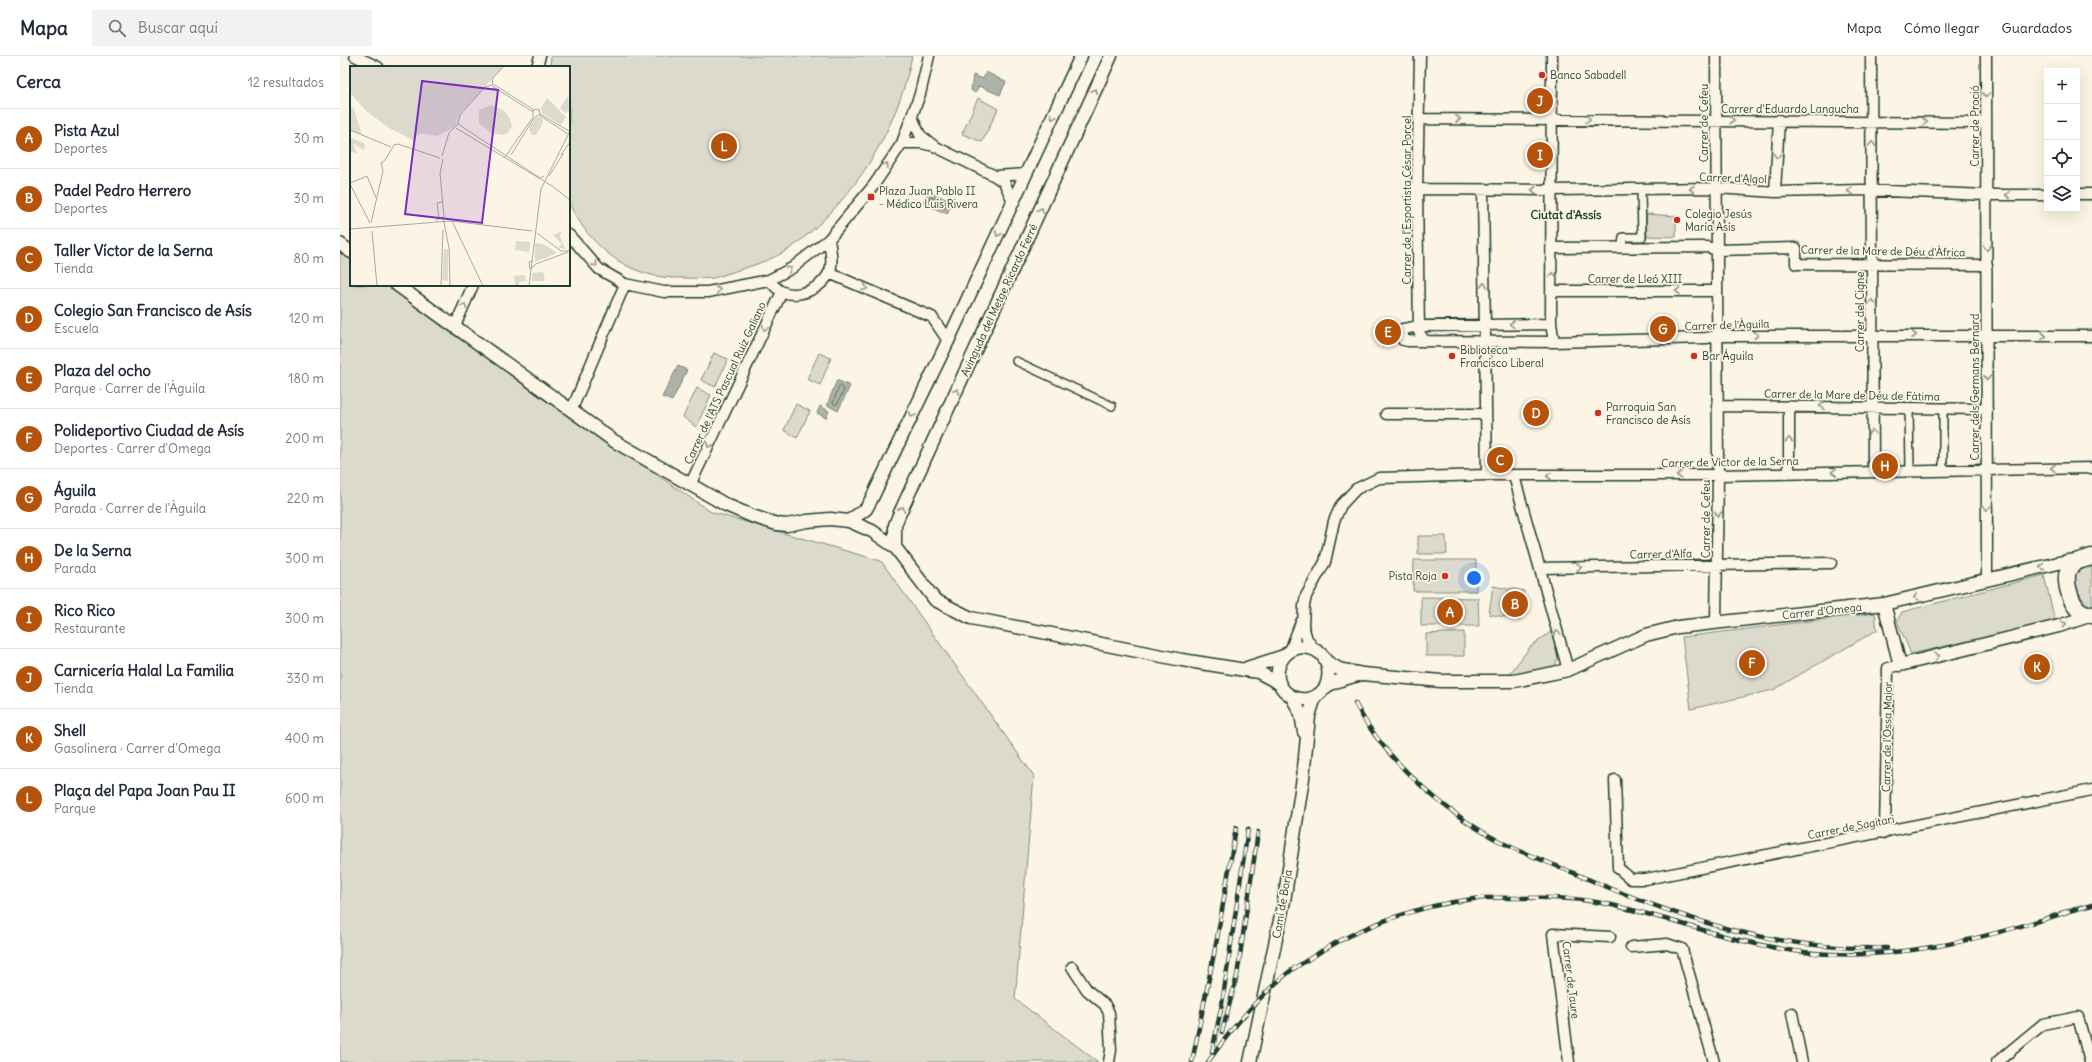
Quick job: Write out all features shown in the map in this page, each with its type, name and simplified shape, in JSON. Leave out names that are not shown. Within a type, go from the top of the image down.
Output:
[{"type":"main road","name":"Carrer d'Omega","points":[[2086,559],[2072,565],[2068,571],[2068,586],[2074,604],[2080,611],[2092,615]]},
{"type":"street","points":[[355,56],[376,66]]},
{"type":"street","points":[[537,66],[540,56]]},
{"type":"street","points":[[570,236],[599,269],[625,284],[664,292],[708,292],[769,280],[792,268],[829,239],[874,185],[902,143],[920,94],[929,56]]},
{"type":"street","points":[[849,521],[866,509],[948,341],[1081,56]]},
{"type":"street","name":"Avinguda del Metge Ricardo Ferré","points":[[896,547],[895,525],[899,515],[1111,56]]},
{"type":"street","name":"Carrer de l'Esportista César Porcel","points":[[1420,56],[1417,189],[1420,326],[1421,336],[1427,341]]},
{"type":"street","points":[[1552,56],[1552,324],[1554,342]]},
{"type":"street","name":"Carrer de Cefeu","points":[[1716,56],[1718,475],[1718,565],[1716,622]]},
{"type":"street","name":"Carrer del Cigne","points":[[1872,56],[1871,264],[1873,471]]},
{"type":"street","name":"Carrer de Proció","points":[[1986,56],[1987,195]]},
{"type":"street","points":[[912,117],[920,135],[934,146],[996,176],[1004,182],[1013,201]]},
{"type":"street","name":"Carrer d'Eduardo Langucha","points":[[1419,119],[1552,118],[1706,122],[1779,120],[1986,123]]},
{"type":"street","points":[[1775,192],[1779,120]]},
{"type":"street","points":[[902,143],[921,143],[934,146]]},
{"type":"street","points":[[996,176],[1026,174]]},
{"type":"street","name":"Carrer d'Algol","points":[[1417,189],[1553,190],[1717,188],[1775,192],[1862,190],[1872,192],[2044,195]]},
{"type":"street","points":[[1622,246],[1623,237],[1642,237],[1641,189]]},
{"type":"street","points":[[1483,190],[1487,475]]},
{"type":"street","points":[[2080,194],[2092,194]]},
{"type":"street","name":"Carrer dels Germans Bernard","points":[[1987,195],[1987,580]]},
{"type":"street","points":[[769,280],[782,292],[797,294],[813,290],[829,273],[831,255],[829,239]]},
{"type":"street","points":[[340,244],[350,251]]},
{"type":"street","name":"Carrer de la Mare de Déu d'Àfrica","points":[[1553,248],[1622,246],[1707,247],[1717,250],[1796,248],[1796,264],[1987,265]]},
{"type":"street","points":[[829,273],[932,317],[948,341]]},
{"type":"street","points":[[572,409],[625,284]]},
{"type":"street","points":[[398,286],[572,409],[614,441],[726,505],[777,524],[787,525],[830,519],[849,521],[872,531],[896,547],[935,600],[971,618],[1182,660],[1258,672],[1279,683],[1292,697],[1300,699],[1315,697],[1326,686],[1329,678],[1327,662]]},
{"type":"street","points":[[455,326],[473,286]]},
{"type":"street","name":"Carrer de Lleó XIII","points":[[1553,291],[1717,291]]},
{"type":"street","name":"Carrer de l'ATS Pascual Ruiz Galiano","points":[[690,485],[782,292]]},
{"type":"street","name":"Carrer de l'Àguila","points":[[1552,324],[1420,326],[1403,329],[1403,340],[1554,342],[1706,338],[1717,336],[2092,336]]},
{"type":"street","points":[[1016,361],[1112,406]]},
{"type":"street","name":"Carrer de la Mare de Déu de Fàtima","points":[[1717,406],[1872,406],[1987,409]]},
{"type":"street","points":[[1789,406],[1789,474]]},
{"type":"street","points":[[1909,407],[1910,470]]},
{"type":"street","points":[[1943,408],[1943,469]]},
{"type":"street","points":[[1386,414],[1485,414]]},
{"type":"street","name":"Carrer de Víctor de la Serna","points":[[1303,616],[1309,588],[1325,562],[1334,521],[1341,505],[1356,489],[1370,481],[1387,477],[1487,475],[1718,475],[1987,468],[2092,468]]},
{"type":"street","points":[[1514,476],[1568,670]]},
{"type":"street","name":"Carrer d'Omega","points":[[1363,674],[1478,682],[1514,681],[1568,670],[1646,635],[1678,627],[1884,604],[2066,561],[2086,559]]},
{"type":"street","name":"Carrer d'Alfa","points":[[1540,568],[1831,563]]},
{"type":"street","points":[[1884,604],[1900,665]]},
{"type":"street","name":"Carrer d'Omega","points":[[1900,665],[2060,626],[2092,615]]},
{"type":"street","points":[[1303,616],[1305,632],[1315,650],[1327,662],[1339,668],[1363,674]]},
{"type":"street","points":[[1279,683],[1278,669],[1298,633],[1303,616]]},
{"type":"street","points":[[1240,669],[1252,668],[1302,647],[1315,650]]},
{"type":"street","name":"Carrer de l'Ossa Major","points":[[1885,833],[1888,668],[1900,665]]},
{"type":"street","points":[[1326,686],[1363,674]]},
{"type":"street","name":"Camí de Borja","points":[[1292,697],[1301,714],[1306,745]]},
{"type":"street","name":"Camí de Borja","points":[[1250,1062],[1284,901],[1309,716],[1315,697]]},
{"type":"street","name":"Carrer de Sagitari","points":[[1615,780],[1618,868],[1631,879],[1646,879],[1885,833],[1948,818],[2092,790]]},
{"type":"street","name":"Carrer de Taure","points":[[1569,1062],[1553,934],[1610,937]]},
{"type":"street","points":[[1631,947],[1667,944],[1682,949],[1714,1062]]},
{"type":"street","points":[[1072,967],[1087,990],[1105,1005],[1109,1013],[1111,1050],[1109,1062]]},
{"type":"street","points":[[1792,1013],[1802,1062]]},
{"type":"street","points":[[1997,1062],[2044,1024],[2078,1016],[2090,1062]]},
{"type":"shaded area","points":[[551,56],[912,56],[896,111],[884,136],[870,161],[836,206],[817,226],[795,245],[782,253],[761,263],[713,278],[664,277],[646,274],[615,258],[601,247],[578,220],[570,205],[570,66],[550,66]]},
{"type":"shaded area","points":[[978,98],[998,109],[982,142],[962,134]]},
{"type":"shaded area","points":[[1646,214],[1676,216],[1676,237],[1647,236]]},
{"type":"shaded area","points":[[340,252],[350,259],[350,286],[387,286],[448,331],[711,512],[881,561],[1034,776],[1015,999],[1098,1062],[340,1062]]},
{"type":"shaded area","points":[[714,353],[728,359],[715,387],[701,380]]},
{"type":"shaded area","points":[[819,353],[831,358],[820,385],[807,379]]},
{"type":"shaded area","points":[[697,388],[711,395],[696,427],[683,417]]},
{"type":"shaded area","points":[[796,404],[810,411],[797,438],[784,430]]},
{"type":"shaded area","points":[[1418,536],[1446,536],[1447,554],[1418,554]]},
{"type":"shaded area","name":"Pista Roja","points":[[1414,560],[1476,560],[1476,591],[1413,591]]},
{"type":"shaded area","points":[[2092,562],[2092,606],[2081,597],[2078,592],[2075,576],[2079,569]]},
{"type":"shaded area","points":[[2044,575],[2055,621],[1911,654],[1897,621],[1902,612]]},
{"type":"shaded area","points":[[1493,586],[1508,589],[1504,617],[1489,614]]},
{"type":"shaded area","points":[[1510,588],[1524,591],[1520,620],[1505,617]]},
{"type":"shaded area","points":[[1421,597],[1478,598],[1479,626],[1421,626]]},
{"type":"shaded area","points":[[1875,613],[1877,630],[1773,690],[1691,709],[1682,637]]},
{"type":"shaded area","points":[[1552,631],[1558,658],[1554,668],[1508,676],[1530,647]]},
{"type":"shaded area","points":[[1464,632],[1464,656],[1426,656],[1426,634]]},
{"type":"water","points":[[986,72],[1006,82],[1000,95],[979,86],[975,93],[971,90],[973,75],[983,79]]},
{"type":"water","points":[[928,191],[952,202],[947,214],[923,203]]},
{"type":"water","points":[[678,366],[687,370],[672,401],[662,397]]},
{"type":"water","points":[[837,380],[850,386],[838,411],[827,405]]},
{"type":"water","points":[[820,406],[829,411],[826,418],[817,413]]},
{"type":"railway","points":[[1355,703],[1368,725],[1384,747],[1423,787],[1467,822],[1513,848],[1658,907],[1731,930],[1807,944],[1846,948],[1887,948]]},
{"type":"railway","points":[[1192,1062],[1217,939],[1236,828]]},
{"type":"railway","points":[[1212,1052],[1222,1004],[1248,829]]},
{"type":"railway","points":[[1222,1032],[1237,976],[1258,832]]},
{"type":"railway","points":[[1208,1062],[1235,1026],[1255,1003],[1277,982],[1296,967],[1338,942],[1374,925],[1413,911],[1453,902],[1492,898],[1555,898],[1586,900],[1656,916],[1752,943],[1802,952],[1836,954],[1870,954],[1936,946],[1969,940],[2067,912]]},
{"type":"railway","points":[[2061,913],[2092,905]]},
{"type":"place","name":"Banco Sabadell","points":[[1542,75]]},
{"type":"place","name":"Carnicería Halal La Familia","points":[[1540,101]]},
{"type":"place","name":"Plaça del Papa Joan Pau II","points":[[724,146]]},
{"type":"place","name":"Rico Rico","points":[[1540,155]]},
{"type":"place","name":"Plaza Juan Pablo II - Médico Luis Rivera","points":[[871,197]]},
{"type":"place","name":"Colegio Jesús María Asís","points":[[1677,220]]},
{"type":"place","name":"Águila","points":[[1663,329]]},
{"type":"place","name":"Plaza del ocho","points":[[1388,332]]},
{"type":"place","name":"Biblioteca Francisco Liberal","points":[[1452,356]]},
{"type":"place","name":"Bar Águila","points":[[1694,356]]},
{"type":"place","name":"Colegio San Francisco de Asís","points":[[1536,413]]},
{"type":"place","name":"Parroquia San Francisco de Asís","points":[[1598,413]]},
{"type":"place","name":"Taller Víctor de la Serna","points":[[1500,460]]},
{"type":"place","name":"De la Serna","points":[[1885,466]]},
{"type":"place","name":"Pista Roja","points":[[1445,576]]},
{"type":"place","name":"Padel Pedro Herrero","points":[[1515,604]]},
{"type":"place","name":"Pista Azul","points":[[1450,612]]},
{"type":"place","name":"Polideportivo Ciudad de Asís","points":[[1752,663]]},
{"type":"place","name":"Shell","points":[[2037,667]]},
{"type":"district","name":"Ciutat d'Assís","points":[[1566,214]]}]
